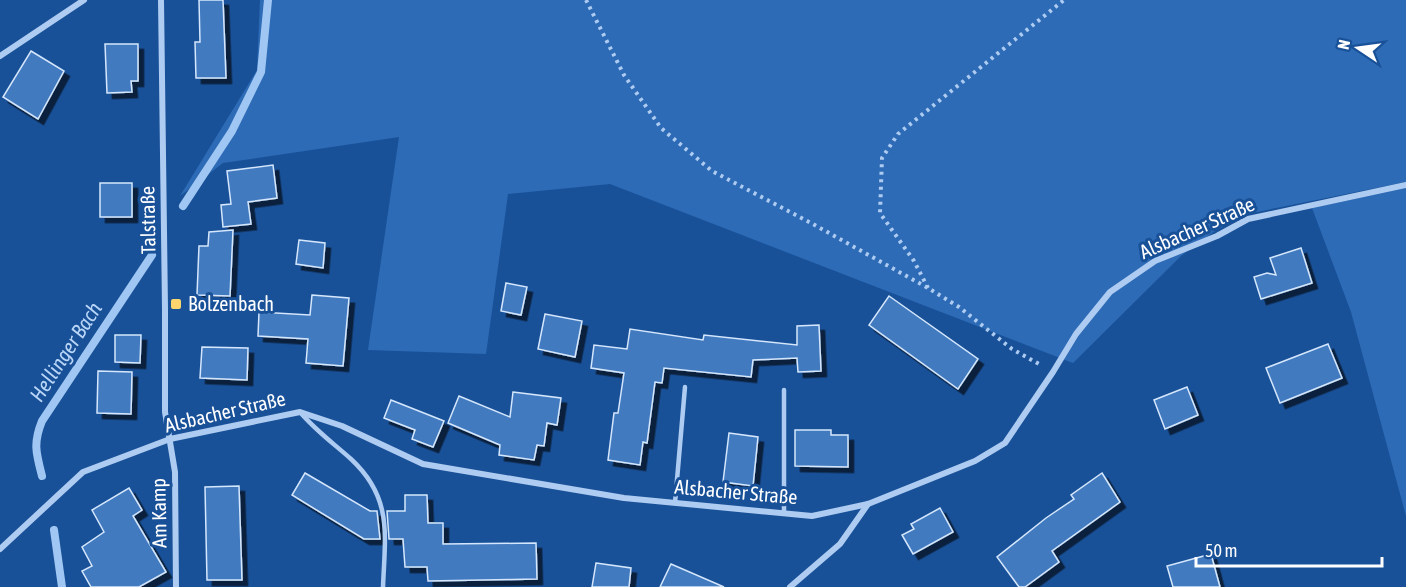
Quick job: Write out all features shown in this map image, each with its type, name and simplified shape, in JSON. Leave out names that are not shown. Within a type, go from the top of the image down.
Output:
[{"type":"street","points":[[0,56],[84,0]]},
{"type":"street","name":"Talstraße","points":[[161,0],[165,412],[171,439]]},
{"type":"street","name":"Alsbacher Straße","points":[[0,549],[83,472],[171,439],[300,412],[342,426],[423,464],[624,498],[812,516],[868,504],[975,461],[1005,443],[1076,334],[1110,292],[1155,261],[1217,236],[1248,219],[1406,185]]},
{"type":"street","name":"Am Kamp","points":[[171,439],[175,472],[176,587]]},
{"type":"street","points":[[790,587],[840,544],[868,504]]},
{"type":"lane","points":[[675,503],[685,387]]},
{"type":"lane","points":[[784,390],[784,513]]},
{"type":"lane","points":[[300,412],[313,428],[369,476],[379,495],[385,522],[384,587]]},
{"type":"path","points":[[586,0],[624,75],[661,128],[712,171],[928,288],[959,307],[1012,349],[1053,372]]},
{"type":"path","points":[[928,288],[914,261],[880,213],[882,158],[898,134],[1064,0]]},
{"type":"shaded area","points":[[260,0],[1406,0],[1406,182],[1247,214],[1215,231],[1181,256],[1073,363],[610,184],[508,194],[486,354],[368,350],[399,137],[223,163],[180,196],[257,70]]},
{"type":"shaded area","points":[[1406,188],[1406,516],[1351,312],[1312,208]]},
{"type":"building","points":[[199,0],[223,0],[226,78],[196,78],[195,42],[200,42]]},
{"type":"building","points":[[105,44],[138,44],[138,81],[131,81],[132,92],[107,93]]},
{"type":"building","points":[[31,51],[64,71],[38,119],[3,97]]},
{"type":"building","points":[[273,165],[277,198],[248,202],[251,224],[223,227],[221,205],[231,204],[227,171]]},
{"type":"building","points":[[100,183],[132,183],[132,217],[100,217]]},
{"type":"building","points":[[233,230],[230,296],[197,295],[199,246],[208,246],[209,232]]},
{"type":"building","points":[[299,240],[325,243],[323,268],[296,264]]},
{"type":"building","points":[[1301,248],[1312,283],[1261,299],[1254,277],[1267,273],[1276,275],[1270,258]]},
{"type":"building","points":[[506,283],[527,287],[521,315],[501,311]]},
{"type":"building","points":[[312,295],[349,298],[343,366],[306,363],[308,339],[258,336],[259,312],[310,315]]},
{"type":"building","points":[[889,296],[978,359],[958,389],[869,325]]},
{"type":"building","points":[[545,314],[582,321],[575,357],[538,349]]},
{"type":"building","points":[[819,325],[821,371],[798,372],[797,358],[753,360],[751,377],[664,368],[662,383],[655,382],[647,443],[643,442],[640,465],[608,460],[614,413],[618,413],[624,373],[591,368],[594,345],[627,349],[630,329],[703,340],[704,335],[797,345],[797,326]]},
{"type":"building","points":[[115,335],[141,335],[140,363],[115,362]]},
{"type":"building","points":[[1328,344],[1342,378],[1280,403],[1266,368]]},
{"type":"building","points":[[202,347],[248,348],[247,380],[200,378]]},
{"type":"building","points":[[98,371],[132,372],[131,414],[97,413]]},
{"type":"building","points":[[1187,387],[1198,415],[1165,429],[1154,400]]},
{"type":"building","points":[[513,392],[561,398],[557,425],[547,423],[544,446],[537,445],[534,460],[499,455],[500,445],[448,423],[459,396],[510,417]]},
{"type":"building","points":[[391,400],[444,421],[433,447],[412,439],[415,430],[384,418]]},
{"type":"building","points":[[795,430],[831,430],[831,435],[848,435],[848,467],[795,466]]},
{"type":"building","points":[[729,433],[758,437],[753,486],[723,482]]},
{"type":"building","points":[[305,473],[370,511],[377,511],[380,539],[364,539],[292,495]]},
{"type":"building","points":[[1102,473],[1120,502],[1052,551],[1059,562],[1025,587],[1019,587],[997,557],[1074,499],[1071,495]]},
{"type":"building","points":[[239,486],[242,580],[207,580],[205,487]]},
{"type":"building","points":[[129,488],[142,510],[133,516],[166,572],[139,587],[91,587],[82,571],[92,566],[82,547],[104,532],[92,510]]},
{"type":"building","points":[[405,495],[427,495],[428,523],[443,523],[443,544],[536,543],[537,579],[428,581],[427,567],[405,567],[403,539],[389,539],[387,511],[405,511]]},
{"type":"building","points":[[940,508],[953,532],[913,554],[902,535],[914,529],[911,524]]},
{"type":"building","points":[[1211,554],[1220,587],[1173,587],[1167,566]]},
{"type":"building","points":[[596,563],[631,568],[629,587],[592,587]]},
{"type":"building","points":[[671,564],[724,587],[660,587]]},
{"type":"waterway","name":"Hellinger Bach","points":[[183,206],[232,131],[261,72],[268,0]]},
{"type":"waterway","name":"Hellinger Bach","points":[[42,476],[36,448],[42,421],[152,255]]},
{"type":"waterway","name":"Hellinger Bach","points":[[54,530],[62,587]]},
{"type":"place","name":"Bolzenbach","points":[[176,304]]}]
